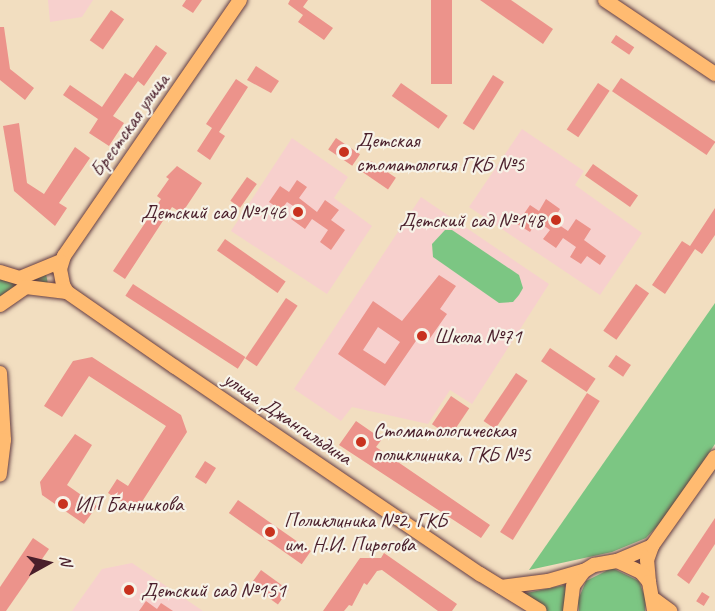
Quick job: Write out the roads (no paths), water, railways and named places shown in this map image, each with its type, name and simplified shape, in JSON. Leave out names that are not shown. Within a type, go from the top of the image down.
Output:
[{"type":"main road","name":"Брестская улица","points":[[61,261],[240,0]]},
{"type":"main road","points":[[605,0],[715,74]]},
{"type":"main road","points":[[0,272],[20,278],[61,261],[60,277],[67,292]]},
{"type":"main road","points":[[0,305],[26,287],[67,292]]},
{"type":"main road","name":"улица Джангильдина","points":[[67,292],[500,587],[540,611]]},
{"type":"main road","points":[[0,373],[4,440],[0,476]]},
{"type":"main road","points":[[670,611],[654,605],[647,560],[652,546],[715,457]]},
{"type":"main road","points":[[500,587],[548,581],[584,571],[594,565],[617,561],[652,546]]},
{"type":"main road","points":[[617,561],[641,572],[649,582]]},
{"type":"main road","points":[[570,611],[573,586],[584,571]]},
{"type":"place","name":"Детская стоматология ГКБ №5","points":[[344,152]]},
{"type":"place","name":"Детский сад №146","points":[[298,212]]},
{"type":"place","name":"Детский сад №148","points":[[556,220]]},
{"type":"place","name":"Школа №71","points":[[422,336]]},
{"type":"place","name":"Стоматологическая поликлиника, ГКБ №5","points":[[361,442]]},
{"type":"place","name":"ИП Банникова","points":[[63,504]]},
{"type":"place","name":"Поликлиника №2, ГКБ им. Н.И. Пирогова","points":[[270,532]]},
{"type":"place","name":"Детский сад №151","points":[[129,590]]}]
